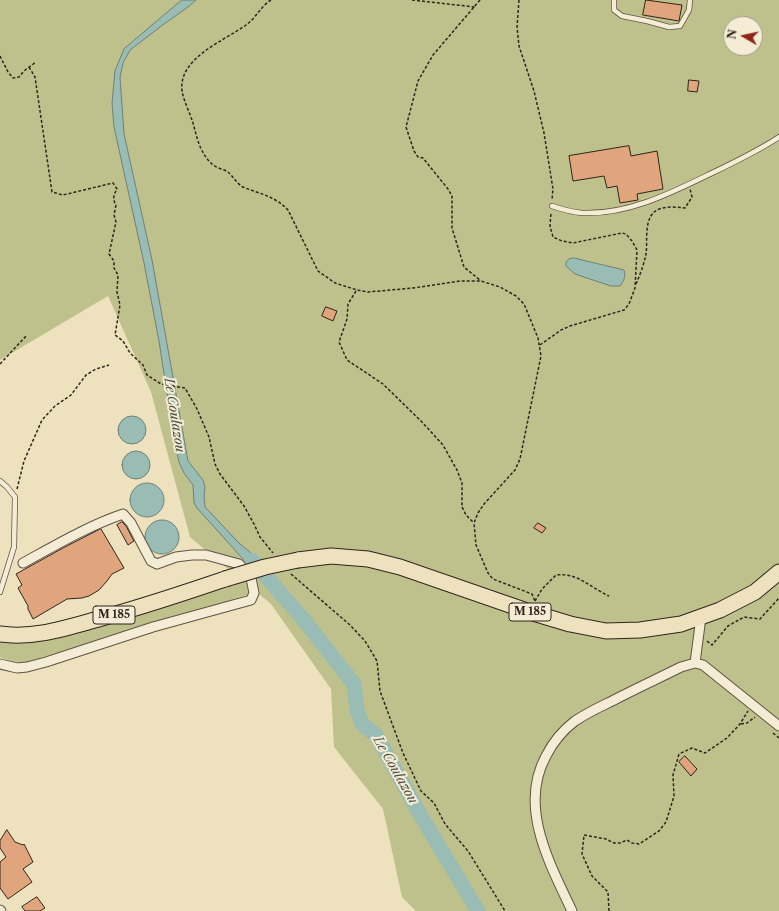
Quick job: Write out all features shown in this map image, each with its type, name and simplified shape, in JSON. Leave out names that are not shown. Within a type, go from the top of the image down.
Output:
[{"type":"main road","name":"M 185","points":[[0,634],[11,636],[52,632],[144,606],[265,567],[293,566],[331,556],[368,559],[400,567],[532,606],[570,624],[606,631],[640,630],[681,624],[720,610],[755,592],[779,572]]},
{"type":"street","points":[[0,664],[17,668],[46,662],[154,627],[251,600],[254,593],[251,578],[239,564],[206,556],[192,555],[176,557],[157,564],[151,561],[131,523],[123,514],[107,519],[80,531],[23,563]]},
{"type":"street","points":[[695,663],[701,617]]},
{"type":"street","points":[[572,911],[541,840],[535,808],[535,792],[536,779],[542,762],[550,747],[575,721],[590,712],[681,667],[695,663],[703,665],[754,705],[775,727]]},
{"type":"lane","points":[[614,0],[614,10],[622,16],[647,21],[670,28],[680,26],[689,10],[690,0]]},
{"type":"lane","points":[[552,206],[581,212],[624,208],[653,201],[760,149],[779,137]]},
{"type":"lane","points":[[0,480],[15,497],[14,547],[0,592]]},
{"type":"path","points":[[272,0],[266,3],[250,23],[205,50],[185,71],[182,92],[201,150],[213,165],[228,172],[241,186],[260,192],[282,204],[288,210],[318,271],[335,283],[356,290],[368,292],[413,288],[460,280],[481,281],[500,287],[516,296],[524,304],[540,345],[541,356],[520,459],[515,470],[484,504],[474,523],[476,545],[488,573],[494,579],[532,594],[532,606]]},
{"type":"path","points":[[412,0],[474,7]]},
{"type":"path","points":[[480,0],[433,55],[418,81],[406,127],[414,151],[418,157],[423,158],[452,196],[452,228],[464,267],[481,281]]},
{"type":"path","points":[[519,0],[517,27],[520,46],[534,91],[544,133],[553,189],[550,226],[553,237],[562,241],[573,243],[622,233],[626,234],[637,250],[635,288]]},
{"type":"path","points":[[0,56],[8,72],[13,78],[19,77],[36,62]]},
{"type":"path","points":[[30,67],[35,76],[52,192],[63,195],[113,183],[117,189],[114,195],[114,202],[116,205],[114,215],[116,222],[109,254],[114,260],[114,268],[118,275],[117,292],[120,304],[115,335],[122,341],[130,353],[143,365],[147,375],[161,384],[185,388],[197,409],[209,437],[215,464],[220,474],[244,506],[260,537],[274,554]]},
{"type":"path","points":[[540,345],[561,330],[570,326],[624,310],[629,304],[646,254],[650,217],[656,210],[665,207],[685,208],[692,197],[689,184]]},
{"type":"path","points":[[356,290],[348,304],[347,319],[339,342],[347,360],[383,384],[443,445],[457,470],[462,483],[462,507],[466,515],[474,523]]},
{"type":"path","points":[[0,364],[27,335]]},
{"type":"path","points":[[15,497],[24,461],[42,420],[56,406],[71,395],[86,375],[96,369],[109,365]]},
{"type":"path","points":[[293,566],[294,578],[350,625],[365,641],[377,661],[380,691],[403,753],[421,791],[434,802],[445,824],[468,851],[505,911]]},
{"type":"path","points":[[532,606],[542,589],[556,575],[563,574],[578,577],[600,592],[609,596]]},
{"type":"path","points":[[698,636],[712,645],[728,626],[744,617],[760,619],[779,598]]},
{"type":"path","points":[[609,911],[608,892],[592,876],[582,854],[584,835],[606,839],[614,843],[620,843],[627,840],[632,843],[639,844],[659,831],[666,822],[674,796],[673,775],[679,754],[692,748],[705,753],[727,738],[754,705]]},
{"type":"path","points":[[740,724],[747,723],[756,716],[760,718]]},
{"type":"path","points":[[775,727],[773,733],[779,738]]},
{"type":"green space","points":[[0,0],[779,0],[779,911],[416,911],[402,897],[383,809],[334,747],[331,689],[271,604],[248,585],[249,594],[198,611],[26,662],[13,662],[0,657],[0,638],[242,581],[190,537],[151,392],[108,296],[0,360]]},
{"type":"water","points":[[182,0],[196,0],[130,50],[123,63],[120,77],[124,134],[152,260],[188,461],[203,480],[205,487],[205,507],[239,543],[264,566],[252,569],[197,508],[194,503],[193,485],[184,473],[179,462],[159,341],[144,263],[114,127],[112,103],[115,71],[124,49]]},
{"type":"water","points":[[574,258],[624,270],[624,280],[620,286],[611,286],[575,274],[566,266],[566,262],[569,259]]},
{"type":"water","points":[[132,416],[138,417],[142,420],[145,424],[145,436],[142,440],[138,443],[132,444],[126,443],[122,440],[119,436],[118,430],[119,424],[122,420],[126,417]]},
{"type":"water","points":[[136,451],[142,452],[146,455],[149,459],[149,471],[146,475],[142,478],[136,479],[130,478],[126,475],[123,471],[122,465],[123,459],[126,455],[130,452]]},
{"type":"water","points":[[144,483],[150,483],[154,484],[161,490],[164,500],[163,507],[157,514],[150,517],[144,517],[140,516],[133,510],[130,503],[130,497],[131,493],[137,486]]},
{"type":"water","points":[[165,520],[174,525],[178,530],[178,544],[174,549],[169,553],[159,554],[155,553],[146,544],[145,534],[146,530],[155,521]]},
{"type":"building","points":[[646,0],[682,5],[679,21],[643,15]]},
{"type":"building","points":[[689,80],[699,81],[697,92],[688,91]]},
{"type":"building","points":[[629,146],[631,156],[657,151],[663,189],[637,194],[638,200],[620,203],[617,186],[607,188],[604,176],[573,181],[569,156]]},
{"type":"building","points":[[326,307],[337,311],[333,321],[322,316]]},
{"type":"building","points":[[122,522],[126,526],[134,541],[128,545],[117,525]]},
{"type":"building","points":[[538,523],[546,528],[542,533],[534,528]]},
{"type":"building","points":[[101,529],[124,568],[112,574],[99,590],[89,596],[67,599],[33,619],[18,588],[22,585],[16,574]]},
{"type":"building","points":[[685,756],[697,769],[691,776],[679,762]]},
{"type":"building","points":[[7,830],[15,842],[24,844],[33,862],[23,869],[32,882],[8,899],[0,888],[0,862],[6,857],[0,848],[0,841]]},
{"type":"building","points":[[37,897],[45,908],[40,911],[25,911],[22,907]]},
{"type":"waterway","name":"Le Coulazou","points":[[252,560],[303,619],[354,684],[357,710],[362,724],[376,735],[421,816],[478,911]]}]
